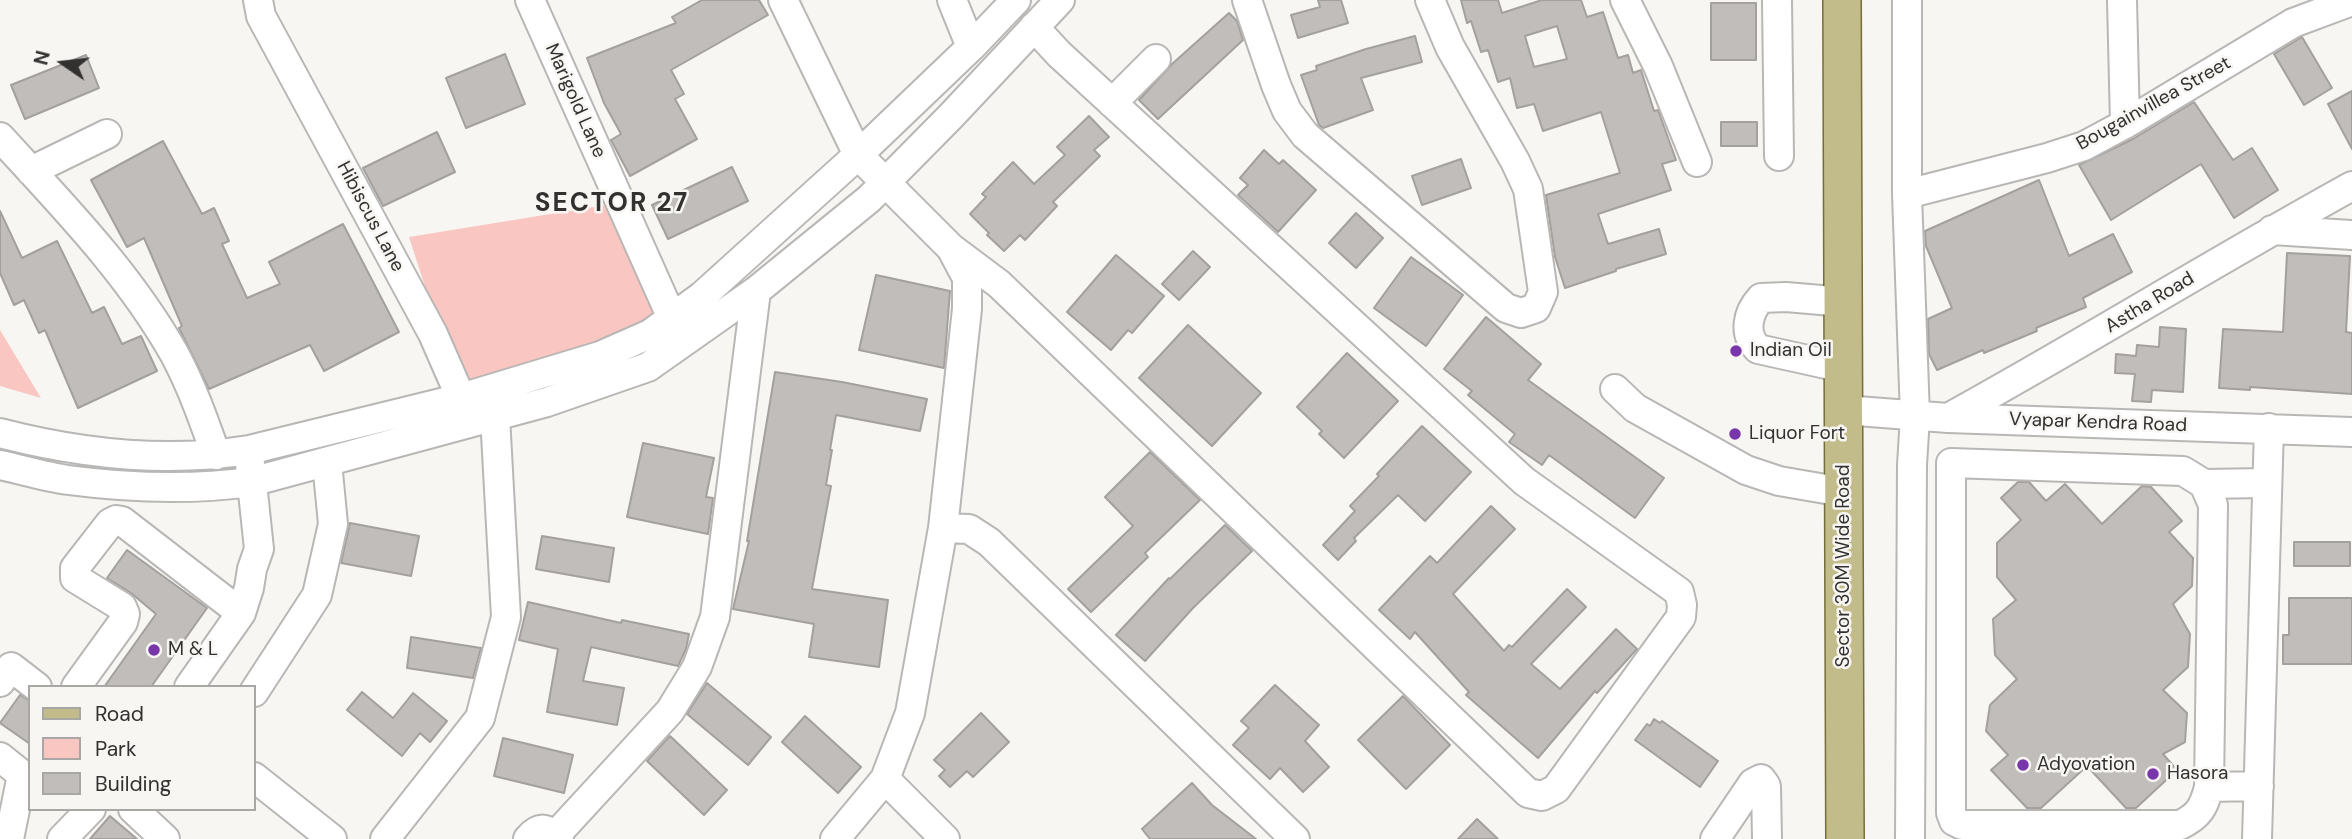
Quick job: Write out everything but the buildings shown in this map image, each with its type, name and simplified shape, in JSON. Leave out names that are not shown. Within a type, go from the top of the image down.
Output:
[{"type":"main road","name":"Sector 30M Wide Road","points":[[1842,0],[1845,839]]},
{"type":"street","name":"Hibiscus Lane","points":[[236,0],[260,8],[475,412]]},
{"type":"street","name":"Marigold Lane","points":[[530,0],[671,316]]},
{"type":"street","points":[[783,0],[858,155],[884,183],[951,248],[999,284],[1528,793],[1542,796],[1556,789],[1681,617],[1679,592],[1524,481],[1059,54],[1034,27]]},
{"type":"street","points":[[952,0],[971,47]]},
{"type":"street","points":[[0,465],[68,480],[158,487],[244,483],[327,461],[475,412],[650,334],[671,316],[702,296],[858,155],[1016,0]]},
{"type":"street","points":[[0,433],[43,445],[148,457],[233,452],[547,402],[648,367],[756,291],[869,199],[1060,0]]},
{"type":"street","points":[[1247,0],[1287,111],[1305,135],[1506,307],[1521,313],[1536,308],[1543,292],[1528,190],[1515,161],[1450,47],[1430,0]]},
{"type":"street","points":[[1625,0],[1658,66],[1697,162]]},
{"type":"street","points":[[1777,0],[1779,156]]},
{"type":"street","points":[[1907,0],[1907,194],[1915,416],[1912,466],[1910,839]]},
{"type":"street","points":[[2122,0],[2125,124]]},
{"type":"street","name":"Bougainvillea Street","points":[[1907,194],[2084,146],[2125,124],[2293,12],[2352,1]]},
{"type":"street","points":[[1112,103],[1156,59]]},
{"type":"street","points":[[31,171],[107,134]]},
{"type":"street","points":[[0,137],[89,233],[142,302],[175,356],[203,417],[233,452],[244,483],[259,549],[249,588],[241,613],[190,685]]},
{"type":"street","name":"Astha Road","points":[[1948,418],[2352,186]]},
{"type":"street","points":[[2272,230],[2352,236]]},
{"type":"street","points":[[835,839],[885,779],[910,713],[943,528],[967,309],[967,278],[951,248]]},
{"type":"street","points":[[527,839],[535,830],[542,829],[557,837],[670,711],[697,667],[715,617],[756,291]]},
{"type":"street","points":[[1844,302],[1786,297],[1761,298],[1749,318],[1748,331],[1751,341],[1758,349],[1844,368]]},
{"type":"street","points":[[1615,389],[1635,408],[1746,470],[1779,481],[1843,492]]},
{"type":"street","name":"Vyapar Kendra Road","points":[[1844,410],[1948,418],[2352,432]]},
{"type":"street","points":[[385,839],[480,718],[506,617],[475,412]]},
{"type":"street","points":[[2257,839],[2269,428]]},
{"type":"street","points":[[256,689],[317,595],[333,524],[327,461]]},
{"type":"street","points":[[1912,466],[1951,463],[2183,471],[2204,484],[2266,483]]},
{"type":"street","points":[[1951,463],[1951,813],[1954,821],[1962,825],[2180,825],[2195,818],[2204,805],[2208,787],[2213,505],[2204,484]]},
{"type":"street","points":[[77,685],[123,622],[125,614],[122,607],[75,578],[74,573],[75,568],[110,523],[116,520],[122,521],[241,613]]},
{"type":"street","points":[[943,528],[969,529],[989,542],[1291,838]]},
{"type":"street","points":[[4,669],[33,685]]},
{"type":"street","points":[[0,757],[26,778],[9,839]]},
{"type":"street","points":[[256,779],[332,839]]},
{"type":"street","points":[[885,779],[945,839]]},
{"type":"street","points":[[1715,839],[1753,783],[1761,779],[1766,786],[1767,839]]},
{"type":"street","points":[[2208,787],[2259,786]]},
{"type":"street","points":[[135,811],[165,839]]},
{"type":"street","points":[[1910,811],[1951,813]]},
{"type":"green space","points":[[612,204],[671,316],[461,398],[409,237]]},
{"type":"green space","points":[[0,330],[41,398],[0,386]]},
{"type":"place","name":"Indian Oil","points":[[1736,351]]},
{"type":"place","name":"Liquor Fort","points":[[1735,434]]},
{"type":"place","name":"M & L","points":[[154,650]]},
{"type":"place","name":"Adyovation","points":[[2023,765]]},
{"type":"place","name":"Hasora","points":[[2153,774]]},
{"type":"district","name":"SECTOR 27","points":[[612,204]]}]
